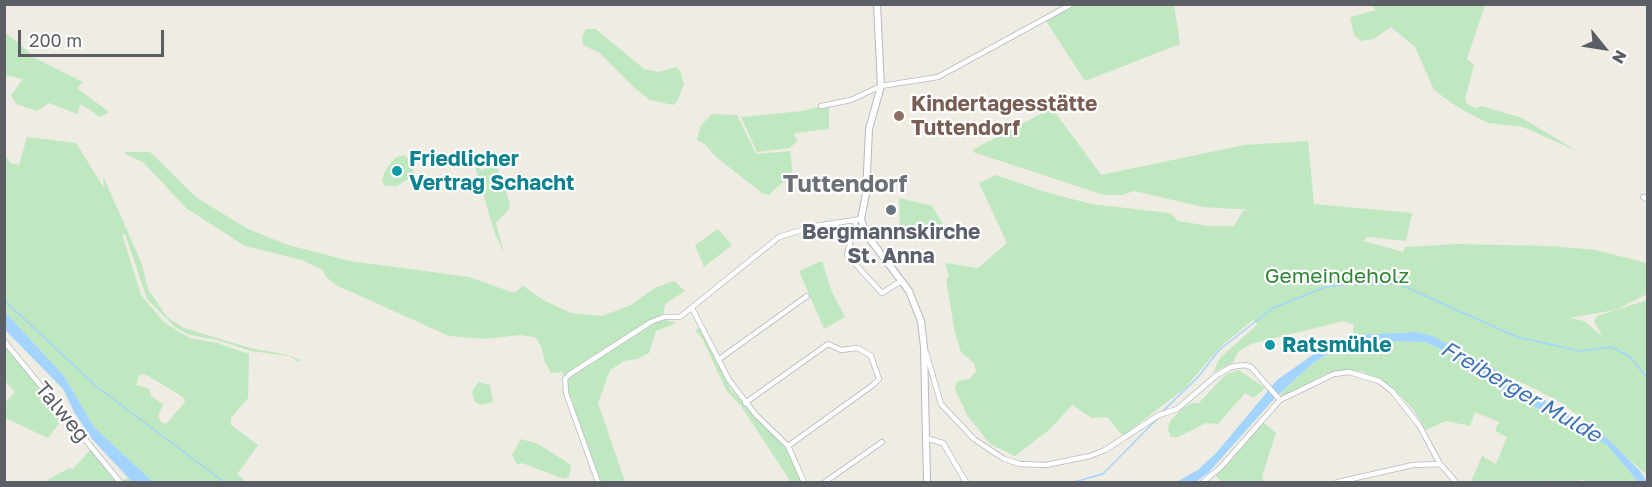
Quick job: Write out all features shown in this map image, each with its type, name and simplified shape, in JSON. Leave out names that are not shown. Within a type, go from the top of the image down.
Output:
[{"type":"street","points":[[877,4],[881,86],[869,129],[866,194],[847,255],[882,293],[901,281]]},
{"type":"street","points":[[821,106],[851,100],[881,86],[938,76],[1015,37],[1070,5]]},
{"type":"street","points":[[858,219],[914,301],[921,321],[924,347],[927,483]]},
{"type":"street","points":[[598,483],[566,393],[565,379],[580,366],[645,326],[664,317],[680,317],[778,237],[815,226],[858,219]]},
{"type":"street","points":[[718,360],[807,296]]},
{"type":"street","points":[[692,308],[718,360],[745,403],[788,447],[804,483]]},
{"type":"street","name":"Talweg","points":[[4,341],[120,483]]},
{"type":"street","points":[[745,403],[828,344],[841,350],[858,348],[871,356],[879,379],[788,447]]},
{"type":"street","points":[[924,347],[941,404],[974,439],[1004,459],[1020,464],[1046,465],[1090,456],[1124,439],[1159,415],[1177,409],[1216,375],[1231,367],[1251,367],[1279,399]]},
{"type":"street","points":[[1203,483],[1221,467],[1279,399],[1334,374],[1363,375],[1385,386],[1419,425],[1440,464],[1456,483]]},
{"type":"street","points":[[925,438],[943,443],[966,483]]},
{"type":"street","points":[[825,483],[882,442]]},
{"type":"street","points":[[1338,483],[1413,465],[1440,464]]},
{"type":"green space","points":[[1070,5],[1174,5],[1180,44],[1085,81],[1046,21]]},
{"type":"green space","points":[[1371,5],[1485,5],[1467,59],[1474,65],[1465,99],[1467,104],[1475,108],[1482,106],[1522,118],[1577,151],[1523,127],[1488,123],[1459,108],[1434,90],[1415,47],[1391,27],[1373,39],[1361,41],[1354,35],[1350,17],[1376,10]]},
{"type":"green space","points":[[586,29],[596,29],[644,69],[659,72],[676,67],[680,71],[684,84],[677,102],[673,105],[650,100],[637,90],[600,53],[583,45],[582,37]]},
{"type":"green space","points":[[5,32],[37,59],[83,82],[77,88],[109,112],[100,117],[81,104],[77,114],[49,103],[37,111],[16,104],[11,95],[23,79],[5,75]]},
{"type":"green space","points":[[829,104],[829,129],[795,133],[794,136],[798,140],[790,148],[757,152],[741,117],[803,111]]},
{"type":"green space","name":"Gemeindeholz","points":[[1052,108],[1101,175],[1244,145],[1308,141],[1314,204],[1412,213],[1406,241],[1367,237],[1364,241],[1403,252],[1405,247],[1457,244],[1552,246],[1595,250],[1647,263],[1647,294],[1615,310],[1569,318],[1584,321],[1602,336],[1594,321],[1597,316],[1647,300],[1647,475],[1588,423],[1561,403],[1537,390],[1415,332],[1353,335],[1354,325],[1343,321],[1251,344],[1239,351],[1233,362],[1213,373],[1220,358],[1258,324],[1253,320],[1220,347],[1185,388],[1123,436],[1107,417],[1092,418],[1072,405],[1050,429],[1015,456],[990,444],[967,415],[955,389],[957,381],[970,379],[976,371],[974,363],[961,352],[955,333],[946,279],[949,277],[945,263],[978,268],[1007,243],[979,183],[996,175],[1042,191],[1091,204],[1170,213],[1178,221],[1209,226],[1234,226],[1243,211],[1253,210],[1203,207],[1134,191],[1122,195],[1104,195],[973,152],[974,149]]},
{"type":"green space","points":[[712,114],[737,115],[756,154],[790,151],[793,176],[791,181],[783,182],[769,195],[762,193],[715,156],[706,145],[697,140],[701,125]]},
{"type":"green space","points":[[27,137],[76,143],[104,188],[103,176],[142,264],[148,289],[167,317],[184,328],[250,348],[288,355],[300,360],[299,362],[289,356],[251,351],[217,340],[190,335],[175,327],[147,299],[125,234],[122,234],[141,295],[164,322],[189,338],[217,343],[249,354],[248,398],[231,418],[231,425],[258,445],[237,474],[246,482],[153,482],[94,427],[64,376],[5,312],[4,152],[10,163],[19,165]],"holes":[[[145,374],[183,397],[185,402],[166,424],[161,422],[158,416],[163,404],[152,397],[148,388],[136,385],[139,375]]]},
{"type":"green space","points":[[126,152],[150,152],[197,198],[248,229],[288,245],[350,261],[469,277],[514,293],[523,286],[545,301],[571,313],[602,316],[631,305],[655,288],[674,281],[685,291],[665,304],[663,316],[650,320],[616,341],[613,348],[662,319],[677,323],[656,331],[649,353],[637,359],[624,361],[610,370],[598,403],[625,482],[600,482],[562,372],[551,373],[545,362],[541,346],[535,337],[520,335],[485,339],[449,336],[336,285],[325,276],[324,271],[302,260],[245,246],[186,208],[144,163],[125,154]]},
{"type":"green space","points":[[404,155],[413,163],[413,176],[397,186],[385,186],[382,181],[385,171],[395,158]]},
{"type":"green space","points":[[472,156],[482,171],[489,164],[494,164],[499,171],[510,204],[509,209],[496,223],[504,253],[495,234]]},
{"type":"green space","points":[[899,198],[932,206],[943,224],[900,227]]},
{"type":"green space","points":[[718,229],[732,245],[704,267],[695,245]]},
{"type":"green space","points":[[822,261],[831,290],[845,317],[824,329],[799,271]]},
{"type":"green space","points":[[700,328],[731,390],[787,450],[801,482],[791,482],[741,406],[726,390],[703,340],[695,330]]},
{"type":"green space","points":[[1365,341],[1424,342],[1437,347],[1501,389],[1607,445],[1638,482],[1584,482],[1582,479],[1577,482],[1550,480],[1549,482],[1471,482],[1482,456],[1496,464],[1507,437],[1495,431],[1499,422],[1475,412],[1470,426],[1446,421],[1426,430],[1412,408],[1390,385],[1363,372],[1351,370],[1325,374],[1283,397],[1280,394],[1312,364],[1336,350]]},
{"type":"green space","points":[[5,343],[63,418],[48,438],[5,418],[4,404],[15,392],[5,381]]},
{"type":"green space","points":[[1239,370],[1265,388],[1254,398],[1245,393],[1218,424],[1206,423],[1178,437],[1171,437],[1168,430],[1170,421],[1182,409],[1191,403],[1199,403],[1226,374]]},
{"type":"green space","points":[[478,382],[490,385],[493,402],[481,405],[475,402],[472,392]]},
{"type":"green space","points":[[1263,422],[1276,433],[1262,476],[1263,482],[1221,482],[1215,475]]},
{"type":"green space","points":[[521,439],[538,444],[571,465],[569,477],[563,479],[522,463],[517,465],[512,455]]},
{"type":"green space","points":[[92,448],[120,482],[44,482],[69,468],[73,469]]},
{"type":"green space","points":[[128,478],[132,482],[120,482]]},
{"type":"water","points":[[5,312],[64,376],[94,427],[153,482],[132,482],[92,439],[74,412],[63,389],[5,330]]},
{"type":"water","name":"Freiberger Mulde","points":[[1415,332],[1432,336],[1494,369],[1608,439],[1640,471],[1647,482],[1638,482],[1607,445],[1501,389],[1437,347],[1424,342],[1365,341],[1336,349],[1312,364],[1275,398],[1209,472],[1196,482],[1176,482],[1198,470],[1217,452],[1277,380],[1325,346],[1353,335]]},
{"type":"waterway","points":[[1162,412],[1199,376],[1219,350],[1273,308],[1325,287],[1350,284],[1399,284],[1517,337],[1580,351],[1612,347],[1630,357],[1648,379]]},
{"type":"waterway","points":[[4,300],[97,387],[224,482]]},
{"type":"waterway","points":[[1074,482],[1103,474],[1157,419]]},
{"type":"place","name":"Kindertagesstätte Tuttendorf","points":[[899,116]]},
{"type":"place","name":"Friedlicher Vertrag Schacht","points":[[397,171]]},
{"type":"place","name":"Bergmannskirche St. Anna","points":[[891,210]]},
{"type":"place","name":"Ratsmühle","points":[[1270,345]]},
{"type":"district","name":"Tuttendorf","points":[[845,184]]}]
